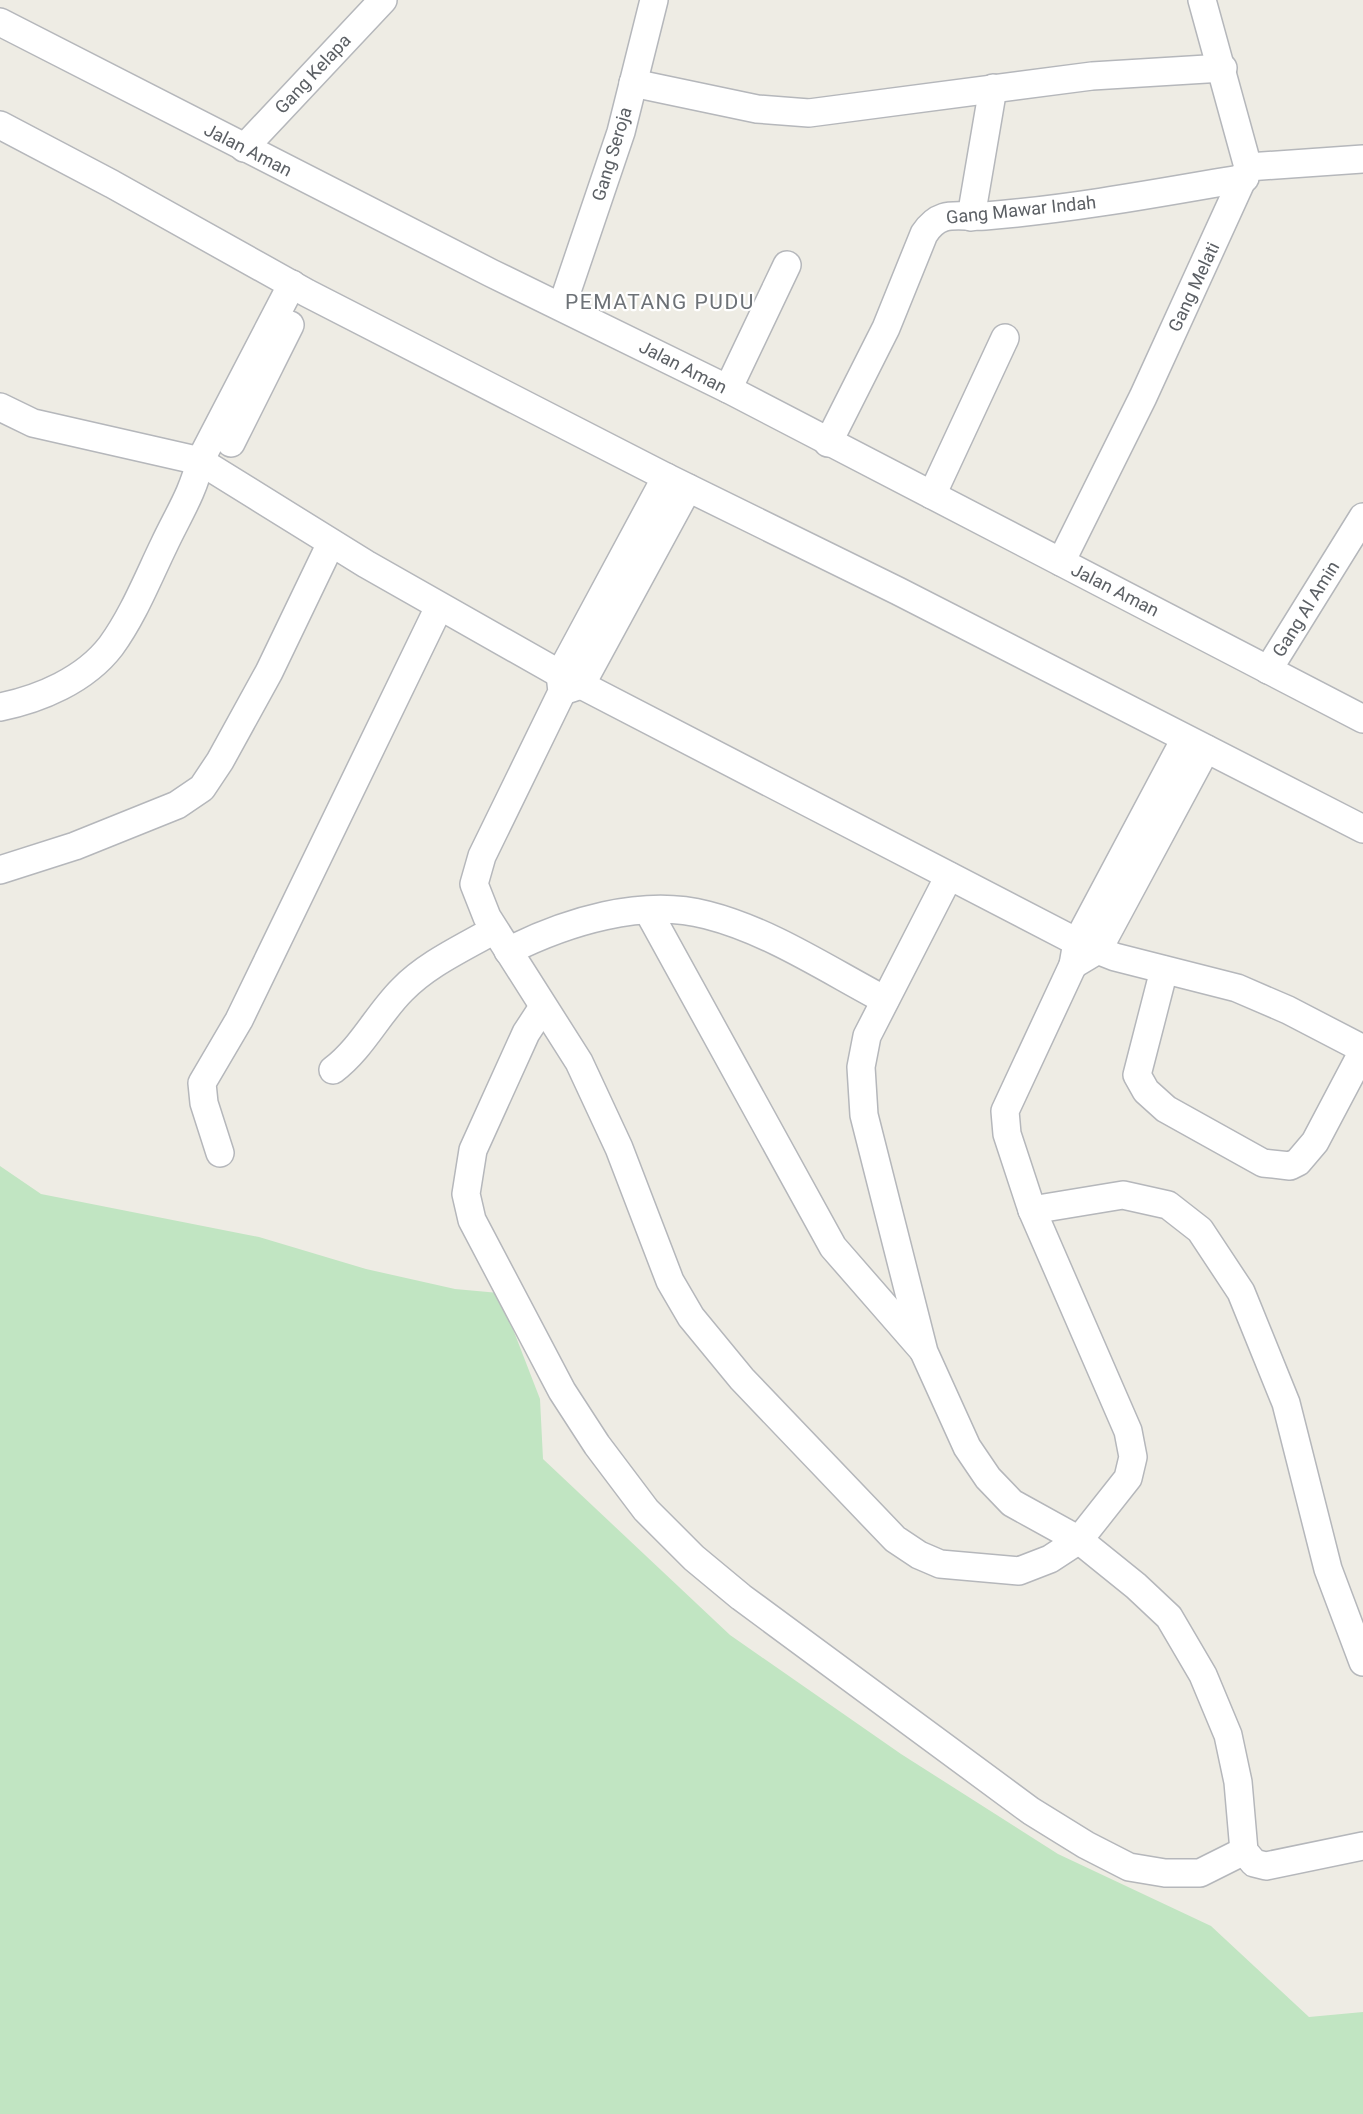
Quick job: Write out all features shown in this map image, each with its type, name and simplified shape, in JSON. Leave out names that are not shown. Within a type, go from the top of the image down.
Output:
[{"type":"street","name":"Gang Kelapa","points":[[244,148],[383,0]]},
{"type":"street","name":"Gang Seroja","points":[[562,306],[621,132],[654,0]]},
{"type":"street","points":[[1202,0],[1222,68],[1247,172]]},
{"type":"street","name":"Jalan Aman","points":[[0,22],[490,273],[562,306],[728,389],[828,443],[1363,719]]},
{"type":"street","points":[[633,83],[757,109],[809,113],[993,88],[1152,70],[1222,68]]},
{"type":"street","points":[[971,217],[993,88]]},
{"type":"street","points":[[0,125],[112,184],[299,289],[1363,829]]},
{"type":"street","name":"Gang Mawar Indah","points":[[828,443],[886,328],[924,234],[933,221],[944,216],[971,217],[1048,211],[1247,172],[1363,159]]},
{"type":"street","name":"Gang Melati","points":[[1061,562],[1143,397],[1247,172]]},
{"type":"street","points":[[728,389],[787,265]]},
{"type":"street","points":[[0,707],[22,703],[51,692],[82,673],[110,648],[299,289]]},
{"type":"street","points":[[932,495],[1005,338]]},
{"type":"street","points":[[0,407],[33,423],[204,471],[331,543],[568,684],[949,876],[1083,952],[1114,957],[1237,988],[1288,1010],[1363,1050],[1315,1142],[1298,1162],[1290,1166],[1263,1163],[1166,1109],[1146,1091],[1137,1074],[1164,970]]},
{"type":"street","points":[[677,482],[568,684],[482,856],[474,884],[501,940],[579,1062],[619,1148],[670,1281],[692,1317],[742,1379],[895,1539],[919,1555],[940,1564],[1019,1570],[1050,1558],[1079,1540],[1128,1478],[1133,1457],[1128,1431],[1032,1210],[1007,1134],[1005,1111],[1083,952],[1196,744]]},
{"type":"street","name":"Gang Al Amin","points":[[1268,670],[1363,518]]},
{"type":"street","points":[[0,870],[75,846],[167,810],[202,788],[269,672],[331,543]]},
{"type":"street","points":[[220,1153],[204,1103],[202,1083],[239,1020],[409,675],[439,607]]},
{"type":"street","points":[[949,876],[867,1036],[861,1067],[864,1115],[924,1352],[967,1447],[988,1479],[1012,1503],[1079,1540],[1136,1586],[1169,1617],[1203,1675],[1228,1734],[1238,1782],[1244,1851],[1254,1863],[1266,1866],[1363,1845]]},
{"type":"street","points":[[333,1070],[372,1029],[402,989],[436,963],[501,940],[541,935],[598,918],[648,911],[672,909],[707,915],[753,931],[885,1000]]},
{"type":"street","points":[[648,911],[833,1247],[924,1352]]},
{"type":"street","points":[[543,1007],[526,1033],[473,1150],[466,1194],[472,1220],[562,1391],[597,1446],[646,1510],[694,1558],[741,1597],[1031,1811],[1086,1845],[1129,1867],[1166,1873],[1200,1873],[1244,1851]]},
{"type":"street","points":[[1032,1210],[1123,1195],[1168,1205],[1200,1230],[1241,1292],[1286,1403],[1328,1569],[1363,1662]]},
{"type":"green space","points":[[0,1166],[41,1194],[259,1237],[366,1269],[455,1289],[499,1293],[540,1399],[543,1459],[730,1635],[901,1754],[1058,1854],[1211,1926],[1309,2017],[1363,2012],[1363,2114],[0,2114]]},
{"type":"district","name":"PEMATANG PUDU","points":[[660,302]]}]
